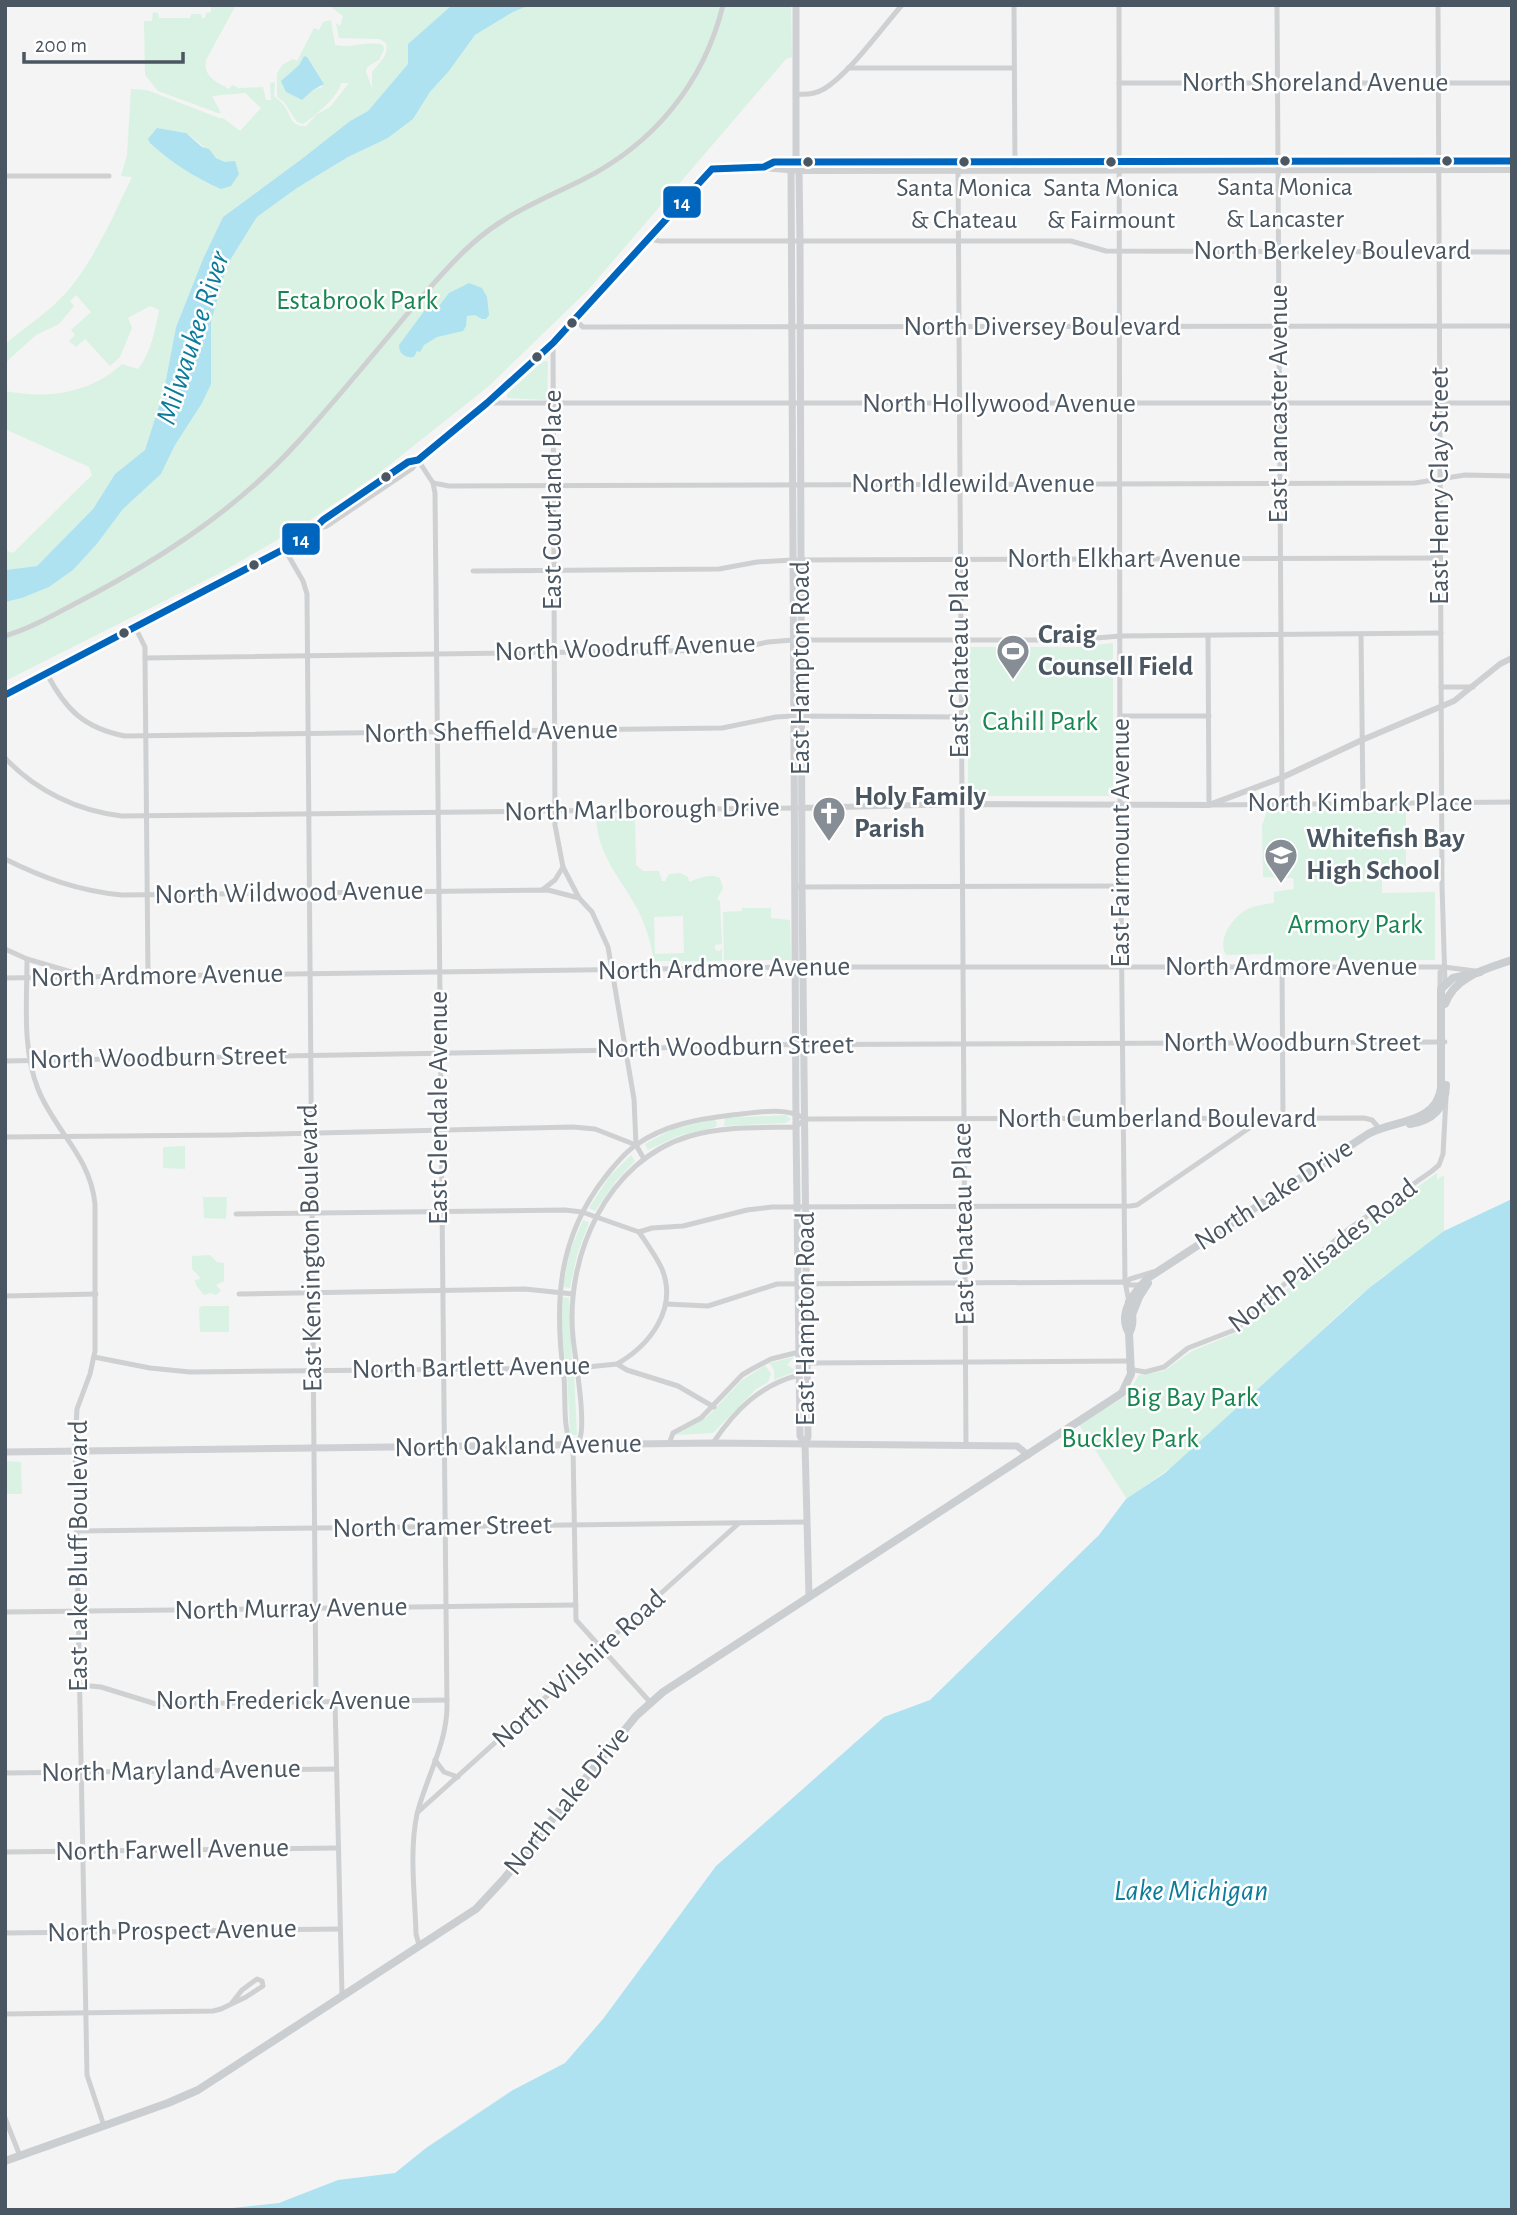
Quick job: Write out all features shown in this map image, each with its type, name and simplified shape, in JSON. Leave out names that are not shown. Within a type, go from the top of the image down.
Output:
[{"type":"main road","name":"East Hampton Road","points":[[796,5],[800,967],[796,1127],[802,1206]]},
{"type":"main road","points":[[1440,992],[1445,983],[1512,960]]},
{"type":"main road","points":[[1445,1004],[1451,991],[1463,977]]},
{"type":"main road","name":"East Henry Clay Street","points":[[1432,1112],[1440,1095],[1445,983]]},
{"type":"main road","name":"East Henry Clay Street","points":[[1440,992],[1446,1098]]},
{"type":"main road","name":"East Hampton Road","points":[[800,1045],[805,1119],[799,1375],[800,1436],[805,1444]]},
{"type":"main road","points":[[1432,1112],[1446,1098]]},
{"type":"main road","name":"North Lake Drive","points":[[1129,1314],[1129,1302],[1150,1279],[1379,1128],[1432,1112]]},
{"type":"main road","name":"North Lake Drive","points":[[1129,1314],[1150,1279]]},
{"type":"main road","name":"East Hampton Road","points":[[802,1284],[808,1363],[808,1437],[805,1444]]},
{"type":"main road","points":[[1129,1314],[1126,1328],[1129,1333],[1129,1365]]},
{"type":"main road","name":"North Lake Drive","points":[[5,2161],[198,2090],[476,1909],[650,1702],[1110,1401],[1125,1390],[1131,1374],[1129,1365]]},
{"type":"main road","points":[[805,1444],[809,1597]]},
{"type":"main road","name":"North Oakland Avenue","points":[[5,1452],[805,1444],[1017,1446],[1028,1455]]},
{"type":"street","points":[[5,636],[28,628],[141,568],[209,523],[246,492],[299,441],[436,280],[472,243],[500,220],[608,166],[636,147],[661,124],[692,82],[707,55],[723,5]]},
{"type":"street","points":[[797,94],[809,94],[824,89],[848,68],[902,5]]},
{"type":"street","points":[[1014,5],[1015,166]]},
{"type":"street","name":"East Fairmount Avenue","points":[[1119,5],[1120,886],[1124,1206],[1129,1302]]},
{"type":"street","name":"East Lancaster Avenue","points":[[1278,5],[1282,802]]},
{"type":"street","name":"East Henry Clay Street","points":[[1438,5],[1445,983]]},
{"type":"street","points":[[848,68],[1013,68]]},
{"type":"street","name":"North Shoreland Avenue","points":[[1119,83],[1512,83]]},
{"type":"street","points":[[5,695],[136,629],[318,527],[326,526],[412,468],[553,343],[712,169],[1278,161],[1438,165],[1512,170]]},
{"type":"street","points":[[1015,166],[1118,170],[1278,170],[1512,161]]},
{"type":"street","name":"East Chateau Place","points":[[958,166],[966,1445]]},
{"type":"street","points":[[5,176],[109,176]]},
{"type":"street","name":"North Berkeley Boulevard","points":[[649,239],[1072,241],[1096,249],[1118,251],[1512,252]]},
{"type":"street","name":"North Diversey Boulevard","points":[[575,320],[583,327],[1512,326]]},
{"type":"street","name":"East Courtland Place","points":[[553,343],[555,810],[563,867],[579,898],[592,912],[608,947],[634,1099],[636,1145]]},
{"type":"street","name":"North Hollywood Avenue","points":[[487,403],[1512,403]]},
{"type":"street","name":"East Glendale Avenue","points":[[418,460],[433,483],[435,493],[440,1211],[447,1700],[444,1732],[418,1812],[414,1844],[416,1934],[419,1945]]},
{"type":"street","name":"North Idlewild Avenue","points":[[433,483],[449,486],[553,486],[1280,483],[1415,482],[1465,475],[1512,476]]},
{"type":"street","name":"East Kensington Boulevard","points":[[284,548],[305,586],[307,656],[316,1702]]},
{"type":"street","name":"North Elkhart Avenue","points":[[473,571],[719,569],[769,560],[1440,558]]},
{"type":"street","points":[[136,629],[145,647],[148,976]]},
{"type":"street","name":"North Woodruff Avenue","points":[[145,658],[730,650],[768,642],[797,640],[1073,640],[1120,636],[1441,633]]},
{"type":"street","points":[[1361,634],[1363,803]]},
{"type":"street","points":[[1208,636],[1209,805]]},
{"type":"street","name":"North Marlborough Drive","points":[[5,758],[32,782],[66,801],[112,815],[961,804],[1209,805],[1281,778],[1441,706],[1473,687],[1500,664],[1512,658]]},
{"type":"street","name":"North Sheffield Avenue","points":[[47,674],[59,696],[80,719],[110,733],[146,736],[722,728],[798,716],[961,717]]},
{"type":"street","points":[[1441,687],[1473,687]]},
{"type":"street","points":[[1120,716],[1209,716]]},
{"type":"street","name":"North Kimbark Place","points":[[1209,805],[1282,802],[1512,802]]},
{"type":"street","name":"North Wildwood Avenue","points":[[5,859],[69,887],[102,893],[147,896],[541,890],[562,892],[579,898]]},
{"type":"street","points":[[541,890],[555,880],[563,867]]},
{"type":"street","points":[[798,887],[1120,886]]},
{"type":"street","points":[[5,949],[27,959],[85,976]]},
{"type":"street","name":"East Lake Bluff Boulevard","points":[[27,959],[30,1061],[38,1088],[84,1163],[94,1192],[94,1357],[77,1409],[75,1451],[87,2076],[104,2126]]},
{"type":"street","name":"North Ardmore Avenue","points":[[5,978],[800,967],[1444,967],[1480,972]]},
{"type":"street","points":[[1444,967],[1463,977]]},
{"type":"street","name":"East Henry Clay Street","points":[[1440,992],[1440,972],[1444,967]]},
{"type":"street","points":[[1282,968],[1283,1119]]},
{"type":"street","name":"North Woodburn Street","points":[[5,1061],[800,1045],[1443,1042]]},
{"type":"street","name":"East Henry Clay Street","points":[[1438,1165],[1443,1154],[1446,1098]]},
{"type":"street","points":[[1432,1112],[1444,1121]]},
{"type":"street","points":[[573,1446],[580,1436],[577,1367],[571,1318],[573,1294],[584,1245],[604,1201],[617,1184],[644,1159],[666,1145],[690,1136],[744,1128],[796,1127],[805,1119],[797,1113],[739,1114],[685,1122],[636,1145],[597,1187],[582,1212],[563,1264],[558,1318],[567,1436],[573,1446],[576,1620],[650,1702]]},
{"type":"street","name":"North Cumberland Boulevard","points":[[805,1119],[1369,1119],[1379,1128]]},
{"type":"street","points":[[236,1214],[565,1210],[582,1212],[639,1232],[652,1228],[683,1226],[747,1210],[802,1206],[1137,1205],[1263,1119]]},
{"type":"street","points":[[5,1137],[573,1127],[594,1129],[636,1145],[644,1159]]},
{"type":"street","name":"North Palisades Road","points":[[1129,1365],[1144,1372],[1164,1367],[1188,1348],[1237,1329],[1294,1275],[1350,1228],[1438,1165]]},
{"type":"street","points":[[617,1364],[638,1350],[662,1317],[666,1304],[667,1291],[662,1270],[639,1232]]},
{"type":"street","points":[[1126,1282],[1130,1279],[1150,1279]]},
{"type":"street","points":[[666,1304],[708,1306],[777,1284],[1126,1282],[1129,1285],[1150,1279]]},
{"type":"street","points":[[239,1294],[525,1289],[573,1294]]},
{"type":"street","points":[[5,1296],[96,1294]]},
{"type":"street","points":[[669,1444],[676,1430],[701,1418],[752,1369],[771,1359],[799,1352],[808,1363]]},
{"type":"street","name":"North Bartlett Avenue","points":[[94,1357],[150,1368],[190,1372],[577,1367],[617,1364],[678,1387],[714,1407]]},
{"type":"street","points":[[808,1363],[1129,1365]]},
{"type":"street","points":[[713,1444],[724,1427],[756,1394],[781,1379],[799,1375],[808,1363]]},
{"type":"street","name":"North Cramer Street","points":[[77,1531],[807,1522]]},
{"type":"street","name":"North Wilshire Road","points":[[418,1812],[738,1524]]},
{"type":"street","name":"North Murray Avenue","points":[[5,1612],[576,1605]]},
{"type":"street","name":"North Frederick Avenue","points":[[80,1685],[102,1687],[156,1704],[447,1700]]},
{"type":"street","points":[[335,1702],[342,1996]]},
{"type":"street","points":[[435,1760],[444,1772],[458,1777]]},
{"type":"street","name":"North Maryland Avenue","points":[[5,1773],[336,1769]]},
{"type":"street","name":"North Farwell Avenue","points":[[5,1852],[338,1848]]},
{"type":"street","name":"North Prospect Avenue","points":[[5,1933],[340,1928]]},
{"type":"street","points":[[5,2014],[212,2011],[231,2004],[260,1989],[262,1980],[257,1979],[247,1986],[231,2004]]},
{"type":"street","points":[[5,2118],[20,2156]]},
{"type":"green space","points":[[211,5],[236,5],[206,60],[206,71],[209,75],[229,89],[232,85],[239,88],[263,87],[266,100],[271,100],[270,83],[275,82],[274,96],[283,104],[293,122],[306,126],[317,114],[330,107],[349,83],[341,83],[331,100],[303,124],[297,122],[284,102],[277,97],[277,74],[282,65],[293,59],[297,61],[314,28],[319,30],[323,22],[331,20],[335,45],[383,45],[384,50],[379,60],[367,67],[366,72],[372,88],[372,72],[386,52],[386,43],[380,39],[339,38],[336,23],[340,26],[343,16],[328,5],[452,5],[408,44],[409,64],[368,111],[350,121],[223,217],[176,327],[164,390],[145,450],[115,474],[93,509],[37,566],[5,570],[5,550],[13,553],[92,475],[89,467],[5,429],[5,391],[37,394],[67,392],[96,382],[122,364],[138,369],[154,333],[159,310],[150,306],[128,318],[132,328],[120,357],[110,366],[85,339],[76,347],[69,341],[75,335],[71,330],[91,312],[76,295],[70,301],[74,306],[59,324],[36,335],[5,363],[5,344],[56,303],[89,261],[132,177],[121,176],[127,155],[131,89],[147,90],[223,118],[240,131],[261,108],[245,93],[212,96],[221,113],[218,113],[158,91],[145,75],[144,21],[152,21],[153,12],[158,13],[159,18],[190,18],[191,14],[201,14],[202,18],[205,18],[206,13],[211,12]],"holes":[[[304,56],[323,82],[322,87],[313,90],[302,100],[286,92],[283,79],[299,65]],[[157,128],[187,134],[225,162],[202,180]]]},
{"type":"green space","name":"Estabrook Park","points":[[530,5],[791,5],[792,57],[786,59],[589,289],[489,386],[378,474],[300,527],[218,574],[5,681],[5,602],[49,587],[73,570],[123,509],[161,474],[175,445],[211,348],[211,322],[227,265],[257,217],[297,188],[348,157],[388,138],[413,119],[430,92],[475,35]]},
{"type":"green space","points":[[543,361],[548,363],[547,400],[507,398],[507,394]]},
{"type":"green space","name":"Cahill Park","points":[[1113,643],[1113,796],[968,796],[968,647],[1077,647]]},
{"type":"green space","name":"Armory Park","points":[[1267,811],[1406,811],[1406,878],[1382,878],[1382,893],[1435,892],[1435,960],[1274,961],[1273,951],[1270,954],[1226,955],[1223,941],[1225,934],[1239,915],[1250,908],[1274,903],[1274,892],[1294,889],[1293,878],[1263,877],[1262,826]]},
{"type":"green space","points":[[596,817],[635,817],[636,865],[643,871],[659,871],[662,881],[665,881],[669,874],[680,873],[688,877],[689,882],[708,876],[720,878],[723,888],[717,899],[720,901],[722,944],[715,945],[715,950],[720,951],[722,947],[722,961],[654,961],[641,916],[605,855]],"holes":[[[683,916],[684,953],[655,954],[654,917]]]},
{"type":"green space","points":[[742,908],[771,908],[771,918],[790,920],[791,960],[724,960],[723,912],[742,911]]},
{"type":"green space","points":[[786,1115],[791,1119],[786,1123],[724,1126],[725,1118]]},
{"type":"green space","points":[[714,1119],[717,1122],[716,1127],[678,1136],[648,1150],[645,1144],[673,1129]]},
{"type":"green space","points":[[185,1146],[185,1169],[163,1168],[163,1147]]},
{"type":"green space","points":[[631,1155],[635,1161],[616,1181],[595,1211],[589,1208],[609,1177]]},
{"type":"green space","name":"Big Bay Park","points":[[1437,1173],[1437,1180],[1444,1175],[1444,1231],[1425,1249],[1382,1277],[1350,1304],[1184,1458],[1127,1499],[1079,1425],[1126,1396],[1139,1375],[1164,1371],[1192,1351],[1241,1331],[1332,1248]]},
{"type":"green space","points":[[203,1197],[227,1197],[226,1219],[204,1218]]},
{"type":"green space","points":[[583,1220],[589,1222],[577,1255],[570,1288],[563,1287],[570,1251]]},
{"type":"green space","points":[[210,1255],[217,1262],[224,1263],[224,1281],[216,1285],[221,1291],[216,1295],[204,1295],[196,1285],[195,1280],[200,1279],[192,1269],[192,1256]]},
{"type":"green space","points":[[562,1297],[569,1298],[572,1361],[565,1360],[561,1326]]},
{"type":"green space","points":[[229,1306],[229,1332],[200,1332],[199,1308]]},
{"type":"green space","points":[[794,1357],[787,1365],[794,1369],[794,1372],[774,1380],[774,1370],[769,1363]]},
{"type":"green space","points":[[765,1365],[771,1374],[768,1382],[755,1390],[713,1433],[676,1435],[707,1417],[741,1381]]},
{"type":"green space","points":[[567,1373],[574,1374],[577,1435],[570,1435]]},
{"type":"green space","points":[[5,1461],[21,1462],[22,1494],[5,1494]]},
{"type":"water","name":"Milwaukee River","points":[[452,5],[530,5],[475,35],[430,92],[413,119],[388,138],[348,157],[297,188],[257,217],[227,265],[211,322],[211,384],[161,474],[123,509],[73,570],[49,587],[5,602],[5,570],[37,566],[93,509],[115,474],[145,450],[164,390],[176,327],[223,217],[350,121],[368,111],[408,64],[408,44]]},
{"type":"water","points":[[304,56],[324,84],[302,100],[286,92],[281,81],[299,65]]},
{"type":"water","points":[[157,128],[186,133],[202,147],[209,149],[216,158],[225,162],[235,161],[239,174],[231,186],[221,189],[167,157],[148,139]]},
{"type":"water","points":[[469,283],[482,288],[487,297],[489,315],[486,319],[475,315],[467,316],[463,331],[437,337],[424,345],[420,352],[417,351],[414,357],[403,355],[399,345],[425,310],[439,306],[449,293]]},
{"type":"water","name":"Lake Michigan","points":[[1512,1199],[1512,2210],[213,2210],[279,2203],[338,2180],[395,2173],[426,2148],[513,2090],[565,2063],[603,2019],[716,1866],[884,1717],[930,1700],[1099,1535],[1126,1499],[1165,1473],[1369,1288],[1444,1231]]},
{"type":"transit line","name":"14","points":[[5,695],[286,548],[408,462],[418,460],[487,403],[553,343],[712,169],[764,167],[774,162],[1512,161]]},
{"type":"place","name":"Santa Monica & Lancaster","points":[[1285,161]]},
{"type":"place","name":"Santa Monica & Chateau","points":[[964,162]]},
{"type":"place","name":"Santa Monica & Fairmount","points":[[1111,162]]},
{"type":"place","name":"Craig Counsell Field","points":[[1013,681]]},
{"type":"place","name":"Holy Family Parish","points":[[829,843]]},
{"type":"place","name":"Whitefish Bay High School","points":[[1281,885]]},
{"type":"park label","name":"Buckley Park","points":[[1130,1439]]}]
